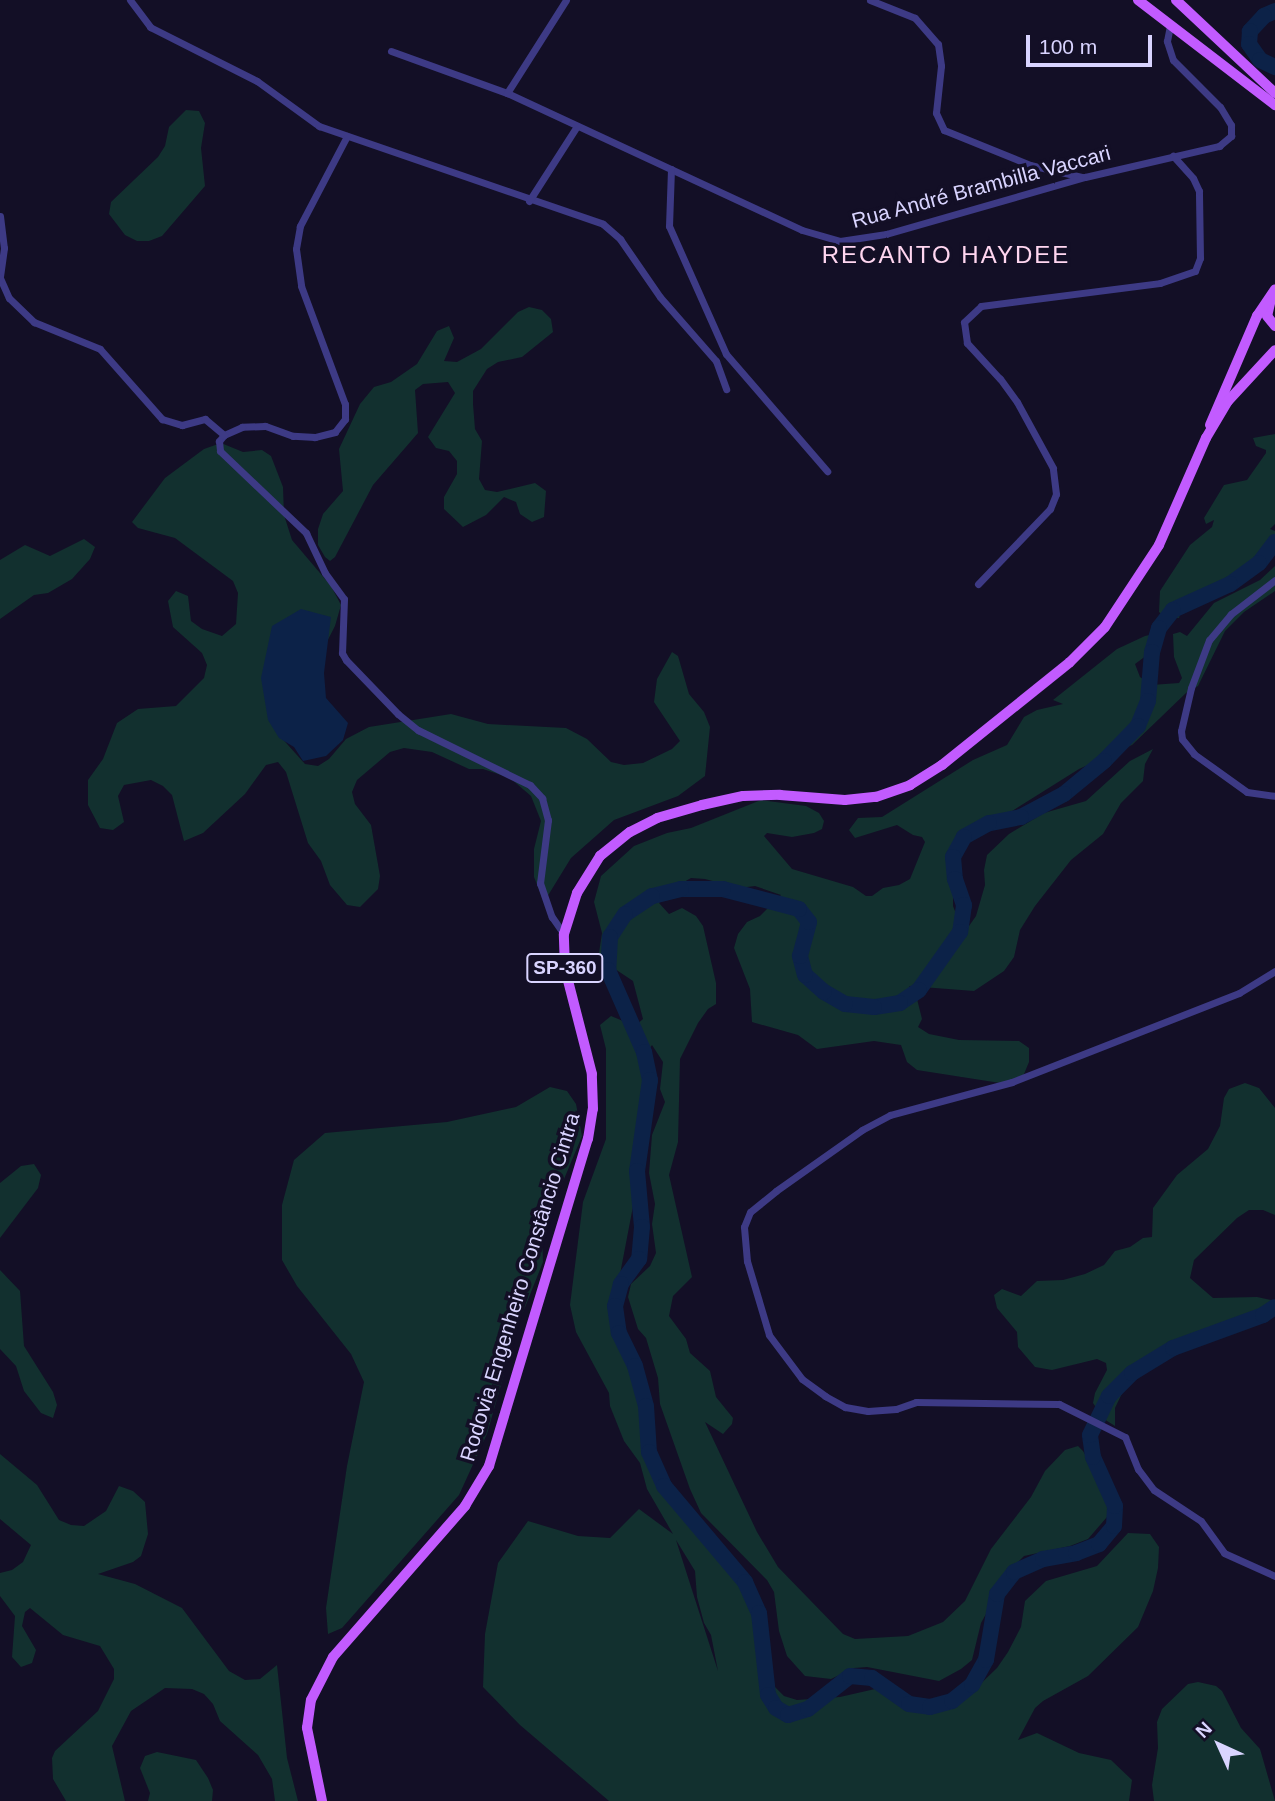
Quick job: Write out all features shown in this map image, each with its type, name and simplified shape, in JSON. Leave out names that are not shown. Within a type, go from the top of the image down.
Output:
[{"type":"main road","points":[[1138,0],[1275,105]]},
{"type":"main road","points":[[1176,0],[1249,72],[1275,93]]},
{"type":"main road","points":[[1275,290],[1267,316],[1275,326]]},
{"type":"main road","name":"Rodovia Engenheiro Constâncio Cintra","points":[[1206,438],[1213,413],[1257,316],[1275,290]]},
{"type":"main road","name":"Rodovia Engenheiro Constâncio Cintra","points":[[322,1801],[307,1728],[312,1700],[333,1657],[465,1506],[489,1466],[588,1139],[593,1109],[592,1074],[565,969],[564,934],[577,893],[600,856],[630,832],[657,818],[743,796],[780,795],[845,800],[876,797],[910,785],[986,732],[1070,662],[1105,627],[1159,545],[1206,438],[1228,401],[1275,350]]},
{"type":"street","points":[[130,0],[150,27],[220,59],[257,81],[320,126],[529,201],[597,221],[609,228],[660,297],[716,362],[726,389]]},
{"type":"street","points":[[507,93],[566,0]]},
{"type":"street","points":[[870,0],[915,18],[938,44],[941,66],[936,113],[944,130],[960,139],[1030,165],[1084,177]]},
{"type":"street","name":"Rua André Brambilla Vaccari","points":[[391,51],[507,93],[802,230],[840,242],[886,234],[1084,177],[1219,146],[1231,136],[1231,125],[1220,107],[1173,60],[1167,41],[1170,26]]},
{"type":"street","points":[[1249,72],[1275,83]]},
{"type":"street","points":[[529,201],[577,126]]},
{"type":"street","points":[[347,136],[300,226],[296,250],[301,286],[345,404],[345,419],[335,432],[315,437],[293,436],[265,426],[242,427],[224,435],[219,441],[220,451],[300,526],[325,573],[341,592],[344,599],[342,653],[346,660],[397,714],[418,730],[530,785],[542,798],[548,820],[540,883],[552,917],[564,934]]},
{"type":"street","points":[[978,584],[1050,509],[1056,494],[1053,468],[1017,402],[967,343],[964,322],[981,306],[1160,283],[1195,271],[1200,258],[1199,191],[1193,178],[1173,156]]},
{"type":"street","points":[[671,169],[669,226],[726,354],[827,471]]},
{"type":"street","points":[[0,216],[4,248],[0,277],[9,298],[34,322],[100,349],[162,419],[182,425],[205,419],[224,435]]},
{"type":"street","points":[[1275,580],[1231,614],[1209,640],[1191,688],[1181,731],[1182,740],[1194,754],[1247,792],[1275,796]]},
{"type":"street","points":[[1275,971],[1239,993],[1012,1082],[890,1115],[862,1130],[750,1212],[744,1227],[747,1261],[769,1335],[802,1379],[825,1396],[845,1407],[868,1412],[896,1409],[916,1402],[1059,1404],[1125,1437],[1132,1447],[1138,1469],[1154,1490],[1201,1521],[1224,1553],[1275,1576]]},
{"type":"green space","points":[[186,110],[199,111],[205,123],[201,148],[205,186],[162,236],[149,241],[137,241],[125,235],[109,214],[111,202],[158,157],[165,146],[169,127]]},
{"type":"green space","points":[[529,307],[542,310],[551,319],[553,332],[522,357],[498,362],[487,369],[473,391],[473,404],[475,429],[482,441],[479,479],[485,490],[497,492],[535,483],[546,491],[544,517],[532,522],[520,514],[516,502],[504,497],[486,515],[463,527],[444,509],[444,497],[457,474],[457,461],[449,451],[436,448],[428,437],[455,393],[448,382],[423,384],[415,390],[418,433],[373,485],[335,557],[330,561],[318,545],[318,529],[323,514],[343,491],[339,449],[360,404],[374,387],[391,382],[417,364],[437,331],[449,326],[454,338],[444,361],[457,362],[481,349],[518,312]]},
{"type":"green space","points":[[1275,434],[1275,524],[1270,529],[1275,531],[1275,548],[1241,577],[1201,594],[1182,608],[1179,618],[1165,617],[1159,612],[1160,591],[1190,545],[1212,527],[1214,520],[1206,524],[1204,518],[1224,485],[1247,480],[1266,453],[1266,450],[1256,446],[1253,438]]},
{"type":"green space","points":[[221,443],[243,452],[262,450],[271,456],[283,487],[284,515],[292,540],[331,586],[341,605],[335,626],[279,735],[305,764],[318,766],[329,759],[346,739],[369,727],[451,714],[488,724],[566,728],[587,739],[611,762],[624,765],[643,763],[672,749],[680,741],[654,702],[657,679],[672,652],[678,656],[689,694],[704,712],[710,727],[705,776],[678,796],[614,820],[571,858],[544,902],[534,877],[534,849],[541,821],[531,796],[510,778],[483,769],[469,769],[432,752],[404,748],[390,752],[357,780],[352,792],[355,804],[371,825],[380,876],[378,889],[360,907],[347,905],[330,885],[321,861],[308,843],[286,772],[278,762],[266,765],[245,794],[203,833],[184,841],[172,795],[151,780],[124,785],[118,796],[124,822],[113,830],[100,828],[88,805],[88,780],[103,759],[117,723],[138,709],[176,706],[204,678],[207,665],[202,653],[173,627],[168,601],[176,591],[188,596],[191,621],[202,629],[222,636],[236,624],[238,593],[233,581],[175,538],[138,528],[132,522],[165,478],[204,449]]},
{"type":"green space","points":[[84,539],[95,547],[90,559],[72,579],[48,593],[34,595],[0,619],[0,560],[25,545],[50,556]]},
{"type":"green space","points":[[1275,566],[1275,591],[1244,612],[1225,631],[1198,686],[1186,693],[1132,745],[1079,769],[1009,813],[982,822],[959,848],[953,878],[953,906],[958,919],[969,926],[976,916],[985,885],[987,855],[1009,834],[1044,813],[1086,801],[1130,761],[1153,749],[1145,764],[1143,781],[1121,803],[1103,834],[1071,860],[1035,906],[1020,930],[1014,957],[1004,971],[974,991],[909,986],[916,995],[922,1019],[918,1027],[929,1034],[959,1040],[1019,1041],[1029,1048],[1029,1062],[1024,1074],[1013,1085],[917,1070],[907,1062],[901,1045],[874,1041],[817,1049],[798,1035],[752,1022],[750,989],[734,948],[738,934],[747,922],[760,916],[781,895],[755,886],[739,888],[691,878],[668,891],[659,903],[669,914],[682,908],[696,916],[703,926],[716,983],[716,1004],[708,1009],[698,1023],[680,1059],[678,1142],[669,1175],[692,1277],[673,1296],[669,1316],[686,1339],[690,1353],[710,1371],[716,1397],[733,1418],[732,1424],[723,1434],[705,1422],[757,1532],[778,1567],[843,1634],[855,1639],[908,1636],[943,1622],[965,1601],[991,1549],[1031,1497],[1045,1471],[1065,1450],[1078,1446],[1110,1498],[1107,1517],[1088,1539],[1070,1546],[1024,1556],[1011,1569],[981,1623],[972,1660],[939,1681],[867,1667],[854,1668],[831,1679],[805,1676],[787,1656],[779,1631],[774,1592],[767,1580],[701,1513],[690,1489],[660,1404],[658,1378],[646,1338],[638,1329],[628,1297],[631,1284],[650,1266],[656,1253],[652,1224],[655,1204],[649,1173],[652,1135],[665,1102],[660,1089],[663,1062],[652,1045],[646,1054],[650,1099],[640,1139],[643,1154],[613,1311],[613,1328],[635,1355],[643,1376],[653,1428],[652,1454],[687,1513],[731,1563],[752,1599],[762,1623],[775,1687],[784,1696],[797,1700],[840,1697],[875,1689],[934,1706],[970,1694],[997,1668],[1008,1652],[1021,1627],[1025,1601],[1046,1581],[1097,1566],[1128,1533],[1150,1534],[1159,1547],[1158,1568],[1153,1591],[1138,1627],[1088,1676],[1035,1708],[1018,1740],[1037,1733],[1079,1753],[1111,1760],[1132,1780],[1129,1801],[609,1801],[520,1725],[483,1687],[485,1634],[498,1563],[528,1521],[578,1536],[610,1538],[639,1509],[673,1534],[647,1489],[640,1463],[624,1441],[610,1406],[609,1393],[576,1332],[570,1305],[583,1202],[606,1139],[606,1049],[600,1025],[611,1016],[635,1026],[643,1019],[633,981],[606,963],[599,953],[602,933],[594,902],[601,876],[634,846],[667,833],[691,828],[761,800],[806,806],[819,813],[824,821],[822,829],[814,833],[792,837],[767,833],[764,836],[792,869],[853,887],[866,896],[872,896],[883,888],[899,885],[910,879],[925,842],[922,837],[897,825],[855,838],[849,830],[858,818],[882,817],[973,760],[1007,745],[1024,717],[1037,710],[1063,704],[1053,700],[1117,649],[1145,636],[1158,633],[1162,644],[1135,664],[1140,677],[1151,685],[1179,683],[1182,678],[1174,657],[1173,634],[1180,632],[1187,636],[1214,603],[1260,580]],"holes":[[[676,1540],[695,1571],[697,1597],[704,1623],[711,1635],[718,1671]]]},
{"type":"green space","points":[[1245,1083],[1259,1088],[1275,1108],[1275,1215],[1263,1210],[1249,1210],[1237,1218],[1194,1260],[1190,1278],[1213,1298],[1257,1297],[1271,1300],[1275,1310],[1261,1321],[1187,1339],[1155,1354],[1128,1381],[1115,1408],[1115,1426],[1104,1419],[1093,1403],[1107,1370],[1106,1363],[1097,1359],[1052,1370],[1035,1367],[1018,1347],[1017,1332],[997,1308],[994,1295],[1002,1289],[1021,1296],[1037,1281],[1063,1280],[1085,1274],[1104,1265],[1115,1251],[1130,1247],[1143,1238],[1152,1237],[1153,1208],[1177,1175],[1208,1149],[1220,1126],[1224,1098],[1229,1089]]},
{"type":"green space","points":[[550,1087],[567,1091],[576,1104],[582,1136],[542,1232],[543,1262],[518,1325],[487,1434],[459,1495],[342,1628],[328,1634],[326,1608],[347,1466],[364,1382],[351,1354],[297,1286],[282,1260],[282,1205],[294,1160],[325,1133],[447,1122],[516,1107]]},
{"type":"green space","points":[[34,1164],[41,1175],[38,1188],[0,1238],[0,1183],[21,1166]]},
{"type":"green space","points":[[0,1270],[20,1291],[24,1346],[53,1392],[57,1405],[53,1418],[41,1413],[24,1391],[16,1366],[0,1349]]},
{"type":"green space","points":[[0,1454],[37,1485],[59,1520],[71,1525],[84,1526],[106,1511],[119,1486],[133,1491],[145,1502],[148,1534],[141,1556],[133,1562],[98,1574],[135,1584],[182,1608],[229,1671],[245,1680],[260,1679],[277,1665],[287,1758],[298,1801],[275,1801],[272,1779],[258,1755],[220,1721],[213,1704],[204,1694],[192,1689],[165,1688],[131,1711],[112,1746],[125,1801],[66,1801],[53,1779],[52,1758],[55,1751],[98,1711],[114,1679],[114,1669],[100,1646],[63,1635],[30,1608],[25,1612],[22,1626],[36,1650],[32,1663],[21,1667],[12,1657],[15,1616],[0,1596],[0,1573],[12,1570],[23,1562],[31,1545],[0,1519]]},
{"type":"green space","points":[[1198,1682],[1216,1686],[1222,1691],[1241,1728],[1260,1749],[1275,1801],[1154,1801],[1152,1785],[1158,1748],[1157,1722],[1162,1709],[1188,1684]]},
{"type":"green space","points":[[157,1752],[196,1760],[213,1790],[212,1801],[148,1801],[150,1793],[140,1768],[145,1756]]},
{"type":"water","points":[[301,609],[331,617],[324,673],[326,698],[348,723],[343,740],[326,756],[303,761],[294,747],[279,738],[268,720],[261,678],[272,626]]},
{"type":"waterway","points":[[1275,11],[1264,16],[1250,31],[1249,44],[1260,60],[1275,67]]},
{"type":"waterway","points":[[1275,542],[1259,563],[1230,584],[1173,610],[1159,628],[1152,652],[1148,701],[1138,726],[1104,761],[1064,794],[1021,817],[989,823],[964,837],[953,857],[955,879],[964,905],[960,932],[919,990],[900,1003],[874,1007],[845,1004],[824,992],[805,975],[800,956],[809,922],[799,909],[723,889],[681,889],[652,896],[625,914],[610,937],[608,970],[644,1052],[650,1080],[637,1171],[642,1227],[639,1259],[621,1284],[615,1306],[619,1333],[635,1366],[646,1406],[649,1452],[664,1486],[745,1582],[759,1613],[768,1695],[776,1708],[788,1715],[808,1709],[850,1676],[872,1678],[909,1704],[930,1707],[952,1701],[972,1685],[986,1660],[997,1594],[1014,1572],[1043,1559],[1076,1553],[1099,1544],[1114,1526],[1115,1506],[1093,1457],[1090,1435],[1109,1396],[1132,1373],[1173,1348],[1263,1315],[1275,1307]]},
{"type":"district","name":"RECANTO HAYDEE","points":[[946,255]]}]
